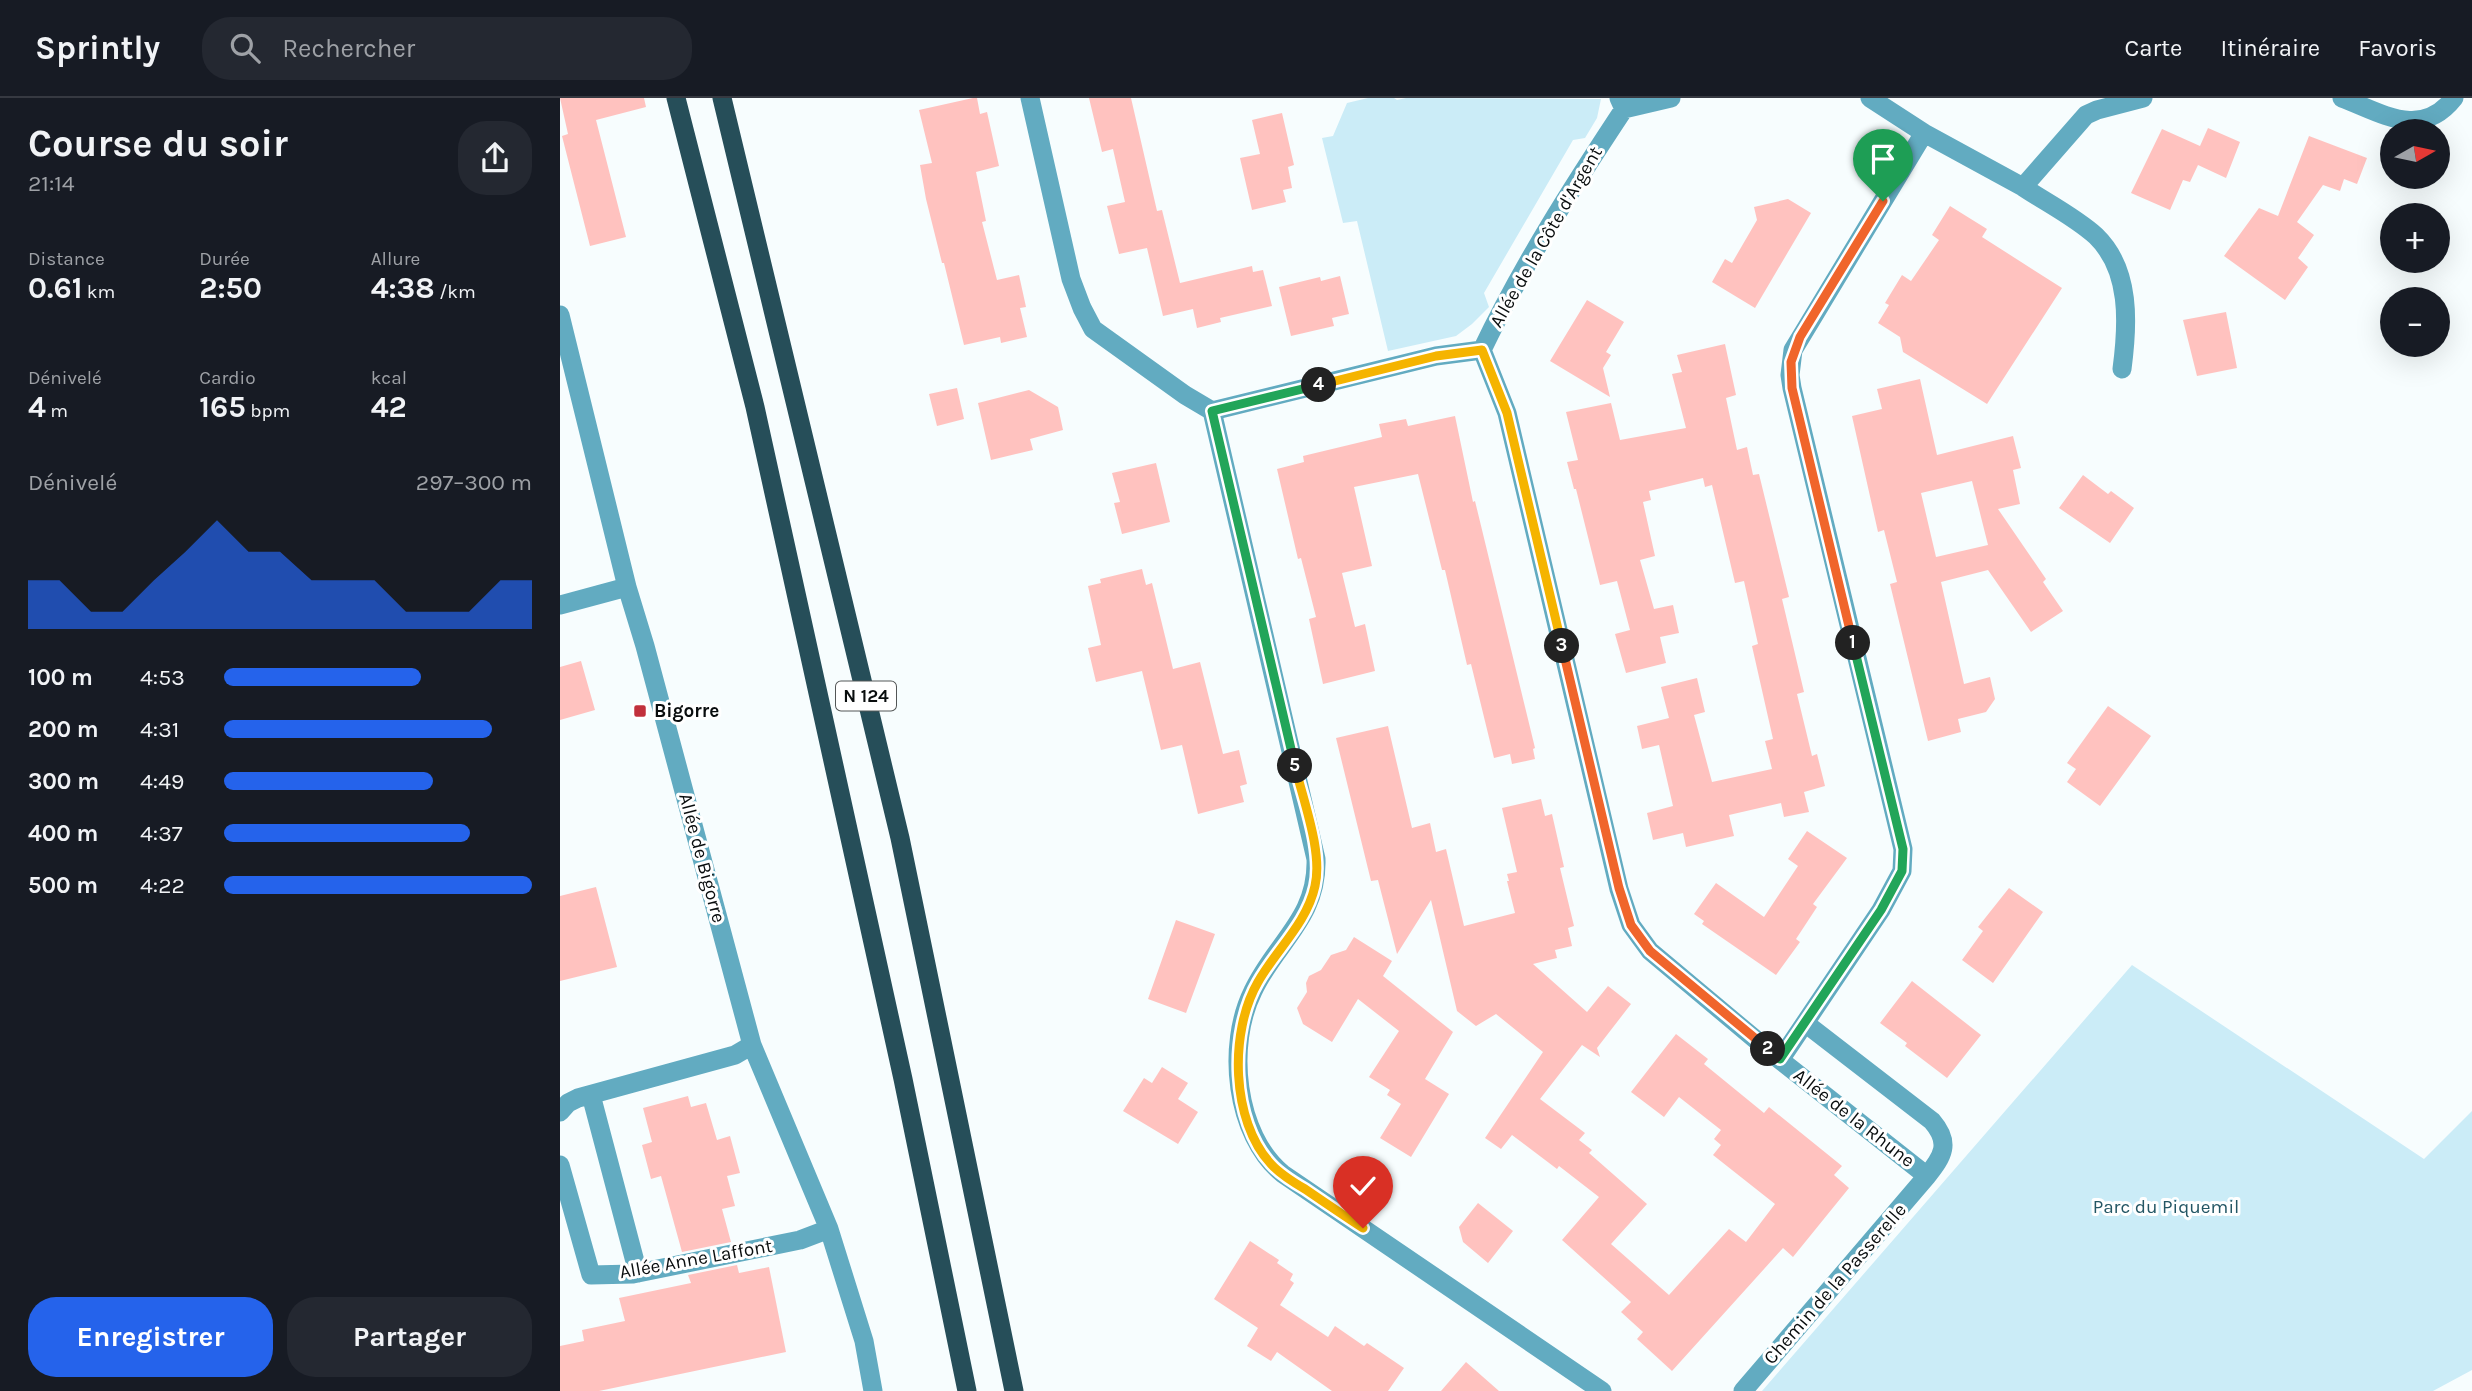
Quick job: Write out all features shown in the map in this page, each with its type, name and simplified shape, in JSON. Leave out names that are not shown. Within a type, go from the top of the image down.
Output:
[{"type":"highway","name":"N 124","points":[[676,98],[755,407],[900,1066],[967,1391]]},
{"type":"highway","name":"N 124","points":[[722,98],[900,838],[1014,1391]]},
{"type":"street","points":[[1030,98],[1072,279],[1093,329],[1185,395],[1212,411],[1316,859],[1316,884],[1308,906],[1261,975],[1245,1012],[1240,1041],[1239,1087],[1250,1130],[1259,1150],[1283,1174],[1602,1391]]},
{"type":"street","points":[[1622,103],[1671,98]]},
{"type":"street","points":[[1870,98],[1924,133],[2023,187],[2093,233],[2115,261],[2126,310],[2122,369]]},
{"type":"street","points":[[2023,187],[2077,123],[2087,115],[2143,98]]},
{"type":"street","points":[[2342,98],[2402,120],[2417,122],[2431,119],[2454,98]]},
{"type":"street","name":"Allée de la Côte d'Argent","points":[[1212,411],[1436,356],[1482,350],[1506,300],[1622,103]]},
{"type":"street","points":[[1780,1059],[1891,891],[1902,871],[1903,849],[1792,388],[1791,362],[1800,337],[1924,133]]},
{"type":"street","name":"Allée de Bigorre","points":[[560,315],[627,587],[752,1045],[829,1229],[864,1341],[873,1391]]},
{"type":"street","name":"Allée de la Rhune","points":[[1482,350],[1507,413],[1619,888],[1631,925],[1650,951],[1927,1176]]},
{"type":"street","points":[[560,605],[627,587]]},
{"type":"street","name":"Chemin de la Passerelle","points":[[1742,1391],[1927,1176],[1944,1150],[1939,1130],[1926,1116],[1805,1023]]},
{"type":"street","points":[[560,1112],[568,1103],[734,1055],[752,1045]]},
{"type":"street","points":[[591,1095],[638,1273]]},
{"type":"street","name":"Allée Anne Laffont","points":[[560,1165],[591,1275],[638,1273],[800,1240],[829,1229]]},
{"type":"green space","points":[[1368,98],[1601,99],[1597,118],[1585,138],[1573,140],[1484,293],[1489,307],[1456,336],[1388,351],[1357,221],[1343,223],[1322,138],[1333,136],[1347,103]]},
{"type":"green space","name":"Parc du Piquemil","points":[[2132,965],[2424,1159],[2472,1111],[2472,1370],[2433,1391],[1762,1391]]},
{"type":"building","points":[[560,98],[644,98],[646,107],[596,120],[626,237],[590,246],[562,136],[568,134]]},
{"type":"building","points":[[977,98],[980,114],[987,112],[999,166],[976,172],[986,221],[982,222],[997,280],[1019,275],[1026,307],[1020,308],[1027,337],[1001,343],[1000,337],[964,345],[926,199],[920,165],[932,163],[919,110]]},
{"type":"building","points":[[1089,98],[1131,98],[1157,211],[1162,210],[1180,283],[1252,266],[1253,272],[1263,270],[1272,306],[1220,318],[1221,322],[1197,328],[1193,309],[1163,316],[1147,248],[1119,254],[1107,206],[1125,202],[1113,149],[1102,152]]},
{"type":"building","points":[[1282,113],[1294,165],[1288,167],[1292,188],[1283,190],[1286,202],[1252,210],[1240,158],[1260,154],[1252,120]]},
{"type":"building","points":[[2208,128],[2240,142],[2226,178],[2198,165],[2190,182],[2183,180],[2170,210],[2131,193],[2162,129],[2200,146]]},
{"type":"building","points":[[2309,136],[2367,158],[2357,184],[2344,179],[2340,191],[2323,185],[2297,222],[2314,235],[2298,258],[2308,267],[2285,300],[2224,256],[2259,208],[2278,216]]},
{"type":"building","points":[[1788,199],[1811,213],[1755,308],[1712,282],[1725,259],[1732,263],[1757,220],[1754,207]]},
{"type":"building","points":[[1950,206],[1987,229],[1982,237],[2062,288],[1987,404],[1903,352],[1900,337],[1878,323],[1889,305],[1885,303],[1902,275],[1911,281],[1939,240],[1932,235]]},
{"type":"building","points":[[1340,276],[1349,314],[1332,318],[1334,326],[1291,336],[1279,287],[1320,277],[1321,281]]},
{"type":"building","points":[[1587,300],[1624,322],[1606,352],[1611,355],[1603,368],[1610,397],[1550,361]]},
{"type":"building","points":[[2226,312],[2237,368],[2197,376],[2183,320]]},
{"type":"building","points":[[1725,344],[1736,395],[1726,398],[1737,450],[1747,447],[1753,475],[1759,474],[1789,597],[1782,599],[1804,692],[1797,694],[1812,756],[1817,754],[1825,786],[1804,792],[1809,812],[1784,817],[1781,803],[1729,815],[1734,836],[1686,847],[1683,833],[1653,840],[1647,813],[1673,806],[1659,745],[1642,749],[1637,726],[1669,718],[1661,687],[1697,678],[1705,712],[1694,715],[1712,782],[1772,769],[1765,741],[1773,739],[1752,646],[1758,644],[1744,581],[1735,583],[1712,485],[1705,487],[1703,478],[1649,491],[1651,500],[1643,502],[1655,556],[1640,560],[1654,609],[1673,605],[1679,633],[1660,637],[1666,663],[1626,673],[1615,634],[1630,630],[1617,581],[1600,585],[1567,462],[1578,460],[1566,412],[1611,403],[1620,440],[1686,428],[1672,374],[1682,372],[1677,355]]},
{"type":"building","points":[[1920,379],[1937,455],[2013,436],[2021,468],[2013,470],[2020,504],[1998,509],[2046,579],[2043,582],[2063,611],[2031,632],[1988,570],[1941,582],[1964,684],[1990,677],[1995,699],[1986,712],[1958,719],[1961,732],[1928,741],[1890,584],[1897,582],[1884,530],[1878,532],[1852,416],[1882,409],[1877,389]],"holes":[[[1972,481],[1988,545],[1936,557],[1921,493]]]},
{"type":"building","points":[[957,388],[964,419],[937,426],[929,394]]},
{"type":"building","points":[[1029,390],[1058,407],[1063,430],[1030,439],[1033,450],[991,460],[978,403]]},
{"type":"building","points":[[1455,416],[1473,502],[1475,501],[1535,748],[1535,759],[1512,764],[1510,754],[1494,758],[1418,474],[1354,487],[1372,566],[1342,573],[1355,627],[1365,624],[1375,671],[1323,684],[1309,619],[1316,617],[1301,558],[1298,559],[1277,469],[1304,462],[1303,456],[1382,437],[1379,424],[1406,419],[1408,426]]},
{"type":"building","points":[[1156,463],[1170,522],[1122,534],[1114,503],[1120,502],[1112,473]]},
{"type":"building","points":[[2083,475],[2108,494],[2111,491],[2134,508],[2110,543],[2059,508]]},
{"type":"building","points":[[1142,569],[1146,585],[1152,583],[1173,669],[1200,662],[1223,754],[1239,750],[1247,784],[1240,786],[1244,802],[1198,814],[1182,745],[1161,750],[1142,671],[1096,682],[1088,648],[1101,645],[1088,586],[1101,583],[1100,579]]},
{"type":"building","points":[[581,661],[595,710],[560,720],[560,667]]},
{"type":"building","points":[[2108,706],[2151,736],[2100,806],[2067,782],[2076,769],[2067,763]]},
{"type":"building","points":[[1388,726],[1412,828],[1430,823],[1436,852],[1446,849],[1464,926],[1515,913],[1507,874],[1517,872],[1502,808],[1541,799],[1545,816],[1552,814],[1564,867],[1560,868],[1574,926],[1568,928],[1572,946],[1555,950],[1557,958],[1533,964],[1587,1012],[1608,986],[1631,1004],[1597,1048],[1600,1057],[1582,1045],[1540,1099],[1585,1133],[1579,1140],[1592,1150],[1589,1153],[1647,1204],[1611,1244],[1669,1295],[1729,1229],[1746,1242],[1775,1204],[1713,1155],[1721,1145],[1714,1139],[1721,1130],[1679,1097],[1664,1117],[1631,1092],[1676,1034],[1708,1059],[1704,1064],[1764,1113],[1769,1107],[1842,1166],[1834,1175],[1849,1188],[1793,1257],[1783,1248],[1672,1371],[1637,1339],[1643,1332],[1621,1312],[1631,1302],[1562,1240],[1599,1197],[1512,1135],[1501,1149],[1485,1138],[1543,1052],[1496,1014],[1476,1026],[1457,1011],[1431,900],[1397,954],[1378,880],[1371,881],[1336,738]]},
{"type":"building","points":[[1807,831],[1847,858],[1813,904],[1817,907],[1796,939],[1800,942],[1776,975],[1702,924],[1704,921],[1694,914],[1716,883],[1764,917],[1798,866],[1788,859]]},
{"type":"building","points":[[596,887],[617,967],[560,981],[560,896]]},
{"type":"building","points":[[2009,888],[2043,912],[1993,983],[1962,960],[1983,931],[1978,927]]},
{"type":"building","points":[[1176,920],[1215,934],[1186,1013],[1148,999]]},
{"type":"building","points":[[1354,937],[1392,961],[1383,976],[1453,1032],[1425,1079],[1449,1094],[1411,1157],[1380,1138],[1401,1104],[1387,1095],[1390,1090],[1369,1077],[1399,1031],[1358,999],[1332,1042],[1303,1024],[1297,1008],[1307,992],[1306,983],[1309,976],[1321,970],[1331,955],[1346,950]]},
{"type":"building","points":[[1912,981],[1981,1035],[1947,1078],[1880,1023]]},
{"type":"building","points":[[1162,1067],[1188,1083],[1178,1099],[1198,1112],[1178,1144],[1123,1111],[1144,1078],[1152,1083]]},
{"type":"building","points":[[688,1096],[691,1107],[706,1103],[717,1140],[730,1136],[740,1173],[727,1176],[735,1206],[722,1209],[731,1242],[682,1252],[661,1176],[651,1179],[642,1145],[652,1142],[643,1108]]},
{"type":"building","points":[[1478,1203],[1513,1231],[1488,1263],[1463,1242],[1459,1227]]},
{"type":"building","points":[[1250,1241],[1279,1260],[1277,1263],[1293,1274],[1290,1280],[1294,1283],[1280,1305],[1328,1337],[1335,1326],[1364,1346],[1367,1343],[1404,1368],[1388,1391],[1332,1391],[1277,1352],[1271,1361],[1247,1346],[1258,1328],[1214,1299]]},
{"type":"building","points":[[737,1265],[739,1273],[769,1267],[786,1352],[599,1391],[560,1391],[560,1346],[584,1341],[582,1330],[625,1321],[619,1298],[691,1283],[688,1275]]},
{"type":"building","points":[[1466,1362],[1499,1391],[1441,1391]]},
{"type":"place","name":"Bigorre","points":[[640,711]]},
{"type":"route","points":[[1363,1228],[1272,1166],[1259,1150],[1250,1130],[1239,1087],[1240,1041],[1252,992],[1304,914],[1316,884],[1317,872],[1313,843],[1212,411],[1436,356],[1482,350],[1507,413],[1619,888],[1631,925],[1650,951],[1780,1059],[1881,910],[1902,871],[1903,849],[1790,375],[1794,350],[1800,337],[1883,201]]}]
